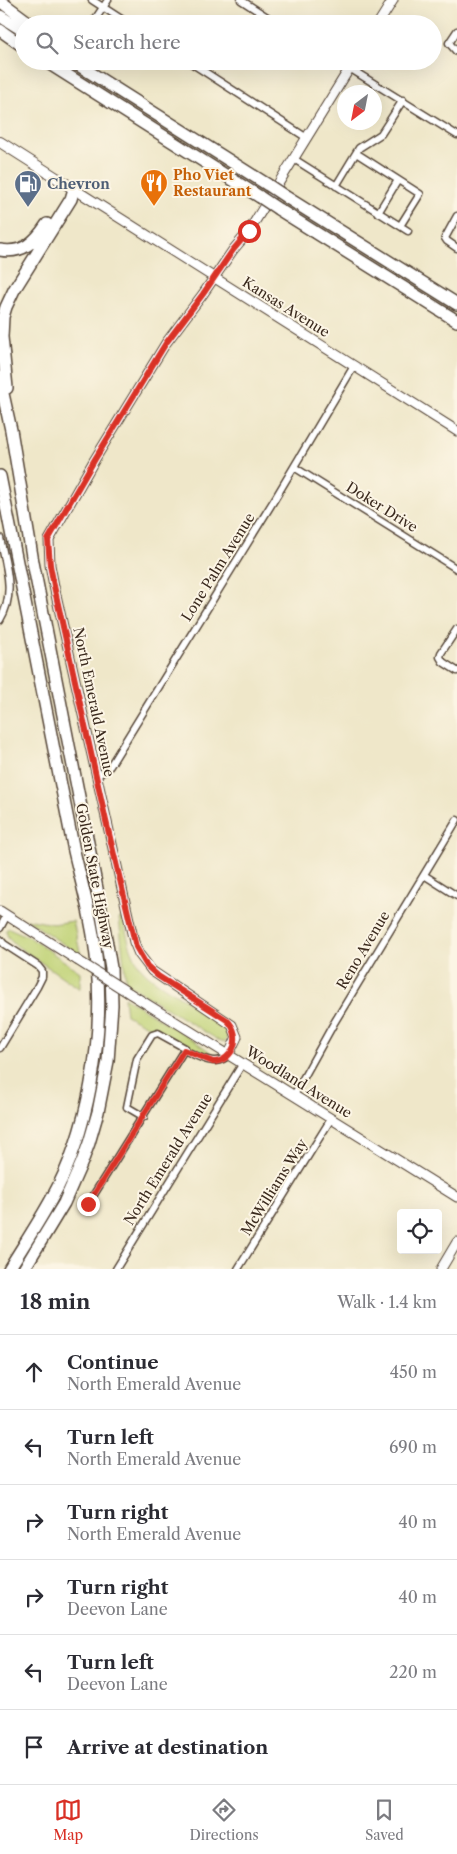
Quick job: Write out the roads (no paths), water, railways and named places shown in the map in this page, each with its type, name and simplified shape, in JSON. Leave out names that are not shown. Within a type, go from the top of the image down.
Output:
[{"type":"highway","points":[[0,1],[19,15]]},
{"type":"highway","points":[[0,16],[15,25]]},
{"type":"highway","points":[[0,30],[15,41]]},
{"type":"highway","points":[[59,70],[457,321]]},
{"type":"highway","points":[[86,70],[457,304]]},
{"type":"highway","points":[[98,70],[204,144]]},
{"type":"highway","points":[[0,250],[14,251],[31,244],[66,195],[74,189]]},
{"type":"highway","points":[[11,430],[2,337],[3,317],[10,298],[71,199],[74,189]]},
{"type":"highway","name":"Golden State Highway","points":[[0,380],[11,430],[33,562],[101,909],[111,968],[112,1005],[108,1060],[98,1112],[89,1143],[64,1203],[24,1269]]},
{"type":"highway","name":"Golden State Highway","points":[[0,476],[74,851],[88,910],[97,965],[99,1000],[96,1050],[91,1081],[70,1156],[53,1197],[8,1269]]},
{"type":"main road","name":"Kansas Avenue","points":[[0,142],[74,189]]},
{"type":"street","points":[[92,0],[116,15]]},
{"type":"street","points":[[97,15],[108,0]]},
{"type":"street","points":[[241,0],[264,15]]},
{"type":"street","points":[[384,15],[393,0]]},
{"type":"street","points":[[457,31],[449,43],[457,52]]},
{"type":"street","points":[[202,70],[307,138]]},
{"type":"street","name":"North Emerald Avenue","points":[[229,1054],[237,1037],[232,1025],[158,976],[147,966],[136,947],[50,565],[48,540],[158,356],[249,231],[349,70]]},
{"type":"street","points":[[359,70],[457,135]]},
{"type":"street","points":[[336,186],[363,144],[381,134],[403,100]]},
{"type":"street","points":[[356,153],[420,194],[400,226]]},
{"type":"street","points":[[294,159],[408,231]]},
{"type":"street","points":[[378,213],[398,180]]},
{"type":"street","name":"Kansas Avenue","points":[[74,189],[457,431]]},
{"type":"street","points":[[457,216],[445,238],[457,248]]},
{"type":"street","name":"Lone Palm Avenue","points":[[96,776],[110,766],[354,366]]},
{"type":"street","name":"Doker Drive","points":[[294,467],[457,569]]},
{"type":"street","points":[[0,538],[9,591],[6,609],[0,620]]},
{"type":"street","points":[[457,629],[441,653],[440,658],[442,662],[457,671]]},
{"type":"street","name":"Reno Avenue","points":[[294,1095],[334,1023],[457,820]]},
{"type":"street","points":[[424,875],[457,896]]},
{"type":"street","points":[[0,928],[3,913]]},
{"type":"street","name":"Woodland Avenue","points":[[3,913],[457,1197]]},
{"type":"street","points":[[0,939],[4,944],[38,966],[42,971],[42,977],[37,987],[0,1048]]},
{"type":"street","points":[[144,1117],[127,1106],[137,1059],[145,1042],[152,1035],[158,1033],[185,1048],[184,1050],[213,1062],[223,1060],[229,1054]]},
{"type":"street","points":[[88,1204],[184,1050]]},
{"type":"street","name":"North Emerald Avenue","points":[[116,1269],[243,1063]]},
{"type":"street","name":"McWilliams Way","points":[[238,1269],[331,1119]]},
{"type":"street","points":[[441,1269],[457,1242]]},
{"type":"place","name":"Pho Viet Restaurant","points":[[154,207]]},
{"type":"place","name":"Chevron","points":[[28,208]]}]
